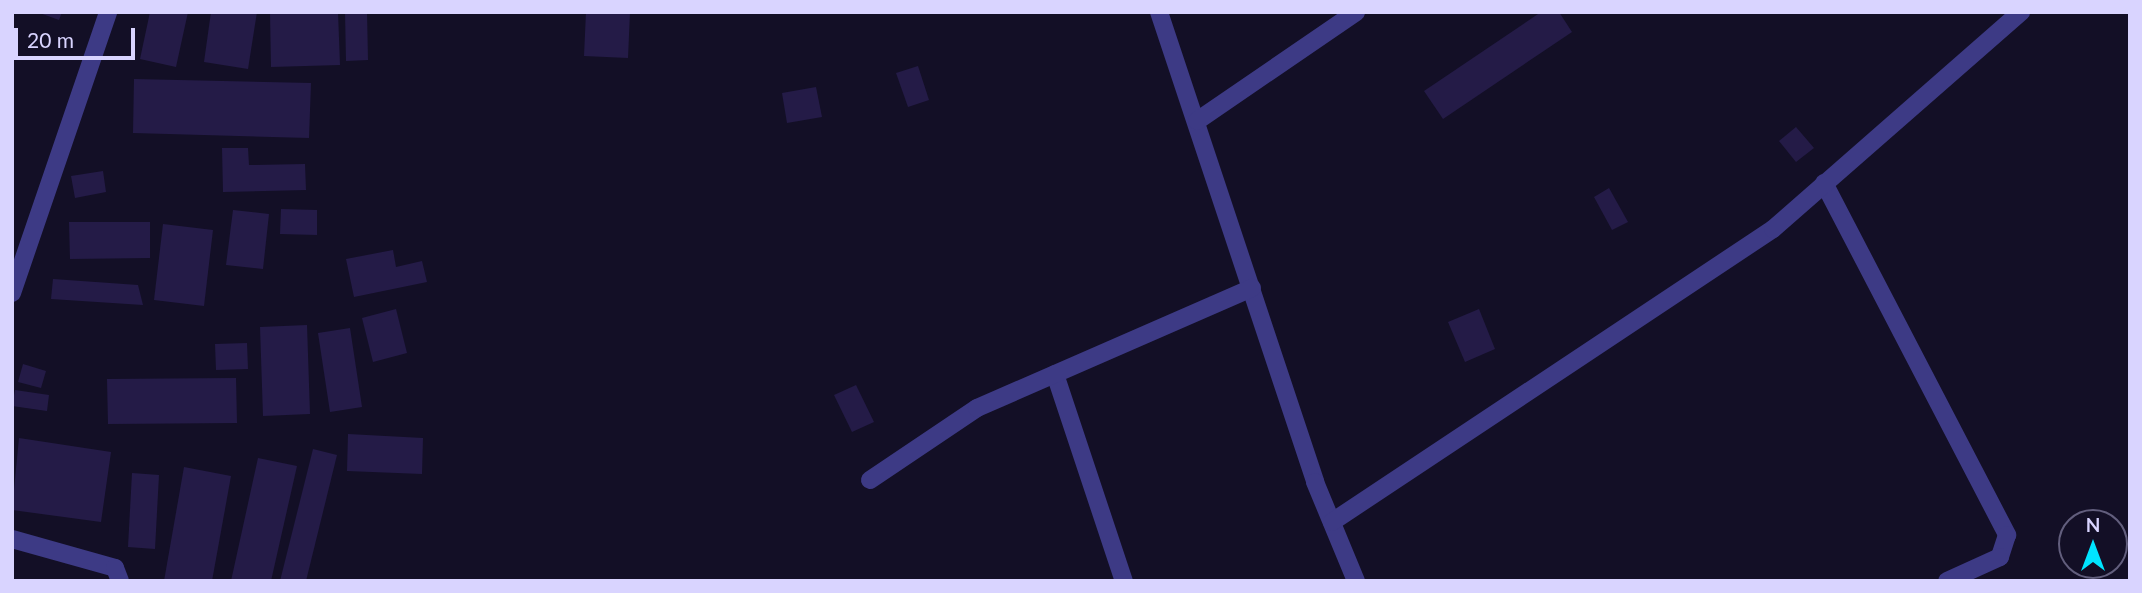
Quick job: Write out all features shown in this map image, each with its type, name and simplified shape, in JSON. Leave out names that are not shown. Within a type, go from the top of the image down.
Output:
[{"type":"street","points":[[12,293],[108,12]]},
{"type":"street","points":[[1159,12],[1332,522],[1356,581]]},
{"type":"street","points":[[1198,121],[1356,12]]},
{"type":"street","points":[[1332,522],[1773,229],[2021,12]]},
{"type":"street","points":[[1824,183],[2007,536],[2000,558],[1947,581]]},
{"type":"street","points":[[870,480],[977,408],[1252,288]]},
{"type":"street","points":[[1055,374],[1124,581]]},
{"type":"street","points":[[12,539],[115,568],[120,581]]},
{"type":"building","points":[[37,12],[62,12],[59,20]]},
{"type":"building","points":[[150,12],[188,12],[176,67],[140,59]]},
{"type":"building","points":[[211,12],[257,12],[248,69],[204,62]]},
{"type":"building","points":[[270,12],[338,12],[340,65],[271,67]]},
{"type":"building","points":[[345,12],[367,12],[368,60],[346,61]]},
{"type":"building","points":[[586,12],[630,12],[628,58],[584,56]]},
{"type":"building","points":[[1541,12],[1559,12],[1572,32],[1443,119],[1424,91]]},
{"type":"building","points":[[918,66],[929,100],[908,107],[896,73]]},
{"type":"building","points":[[134,79],[311,83],[309,138],[133,133]]},
{"type":"building","points":[[816,87],[822,117],[787,123],[782,93]]},
{"type":"building","points":[[1796,127],[1814,148],[1796,162],[1779,141]]},
{"type":"building","points":[[222,148],[248,148],[249,165],[305,164],[306,190],[223,192]]},
{"type":"building","points":[[103,171],[106,192],[75,198],[71,176]]},
{"type":"building","points":[[1609,188],[1628,222],[1612,230],[1594,197]]},
{"type":"building","points":[[281,209],[317,210],[317,235],[280,234]]},
{"type":"building","points":[[233,210],[269,214],[263,269],[226,265]]},
{"type":"building","points":[[69,222],[150,222],[150,258],[70,259]]},
{"type":"building","points":[[163,224],[213,230],[204,306],[154,300]]},
{"type":"building","points":[[393,250],[396,267],[422,261],[427,282],[354,297],[346,259]]},
{"type":"building","points":[[53,279],[138,285],[143,305],[51,299]]},
{"type":"building","points":[[396,309],[407,353],[373,362],[362,318]]},
{"type":"building","points":[[1479,309],[1495,349],[1465,362],[1448,322]]},
{"type":"building","points":[[307,325],[310,414],[263,416],[260,327]]},
{"type":"building","points":[[350,328],[362,407],[330,412],[318,333]]},
{"type":"building","points":[[247,343],[248,369],[216,370],[215,344]]},
{"type":"building","points":[[23,364],[46,371],[41,388],[18,382]]},
{"type":"building","points":[[236,378],[237,423],[108,424],[107,379]]},
{"type":"building","points":[[856,385],[874,422],[852,432],[834,395]]},
{"type":"building","points":[[15,390],[49,395],[47,411],[12,406]]},
{"type":"building","points":[[348,434],[423,438],[422,474],[347,471]]},
{"type":"building","points":[[19,438],[111,452],[101,522],[12,510]]},
{"type":"building","points":[[313,449],[337,455],[306,581],[280,581]]},
{"type":"building","points":[[258,458],[297,466],[271,581],[231,581]]},
{"type":"building","points":[[184,467],[231,476],[212,581],[164,581]]},
{"type":"building","points":[[132,473],[159,475],[155,549],[128,547]]}]
